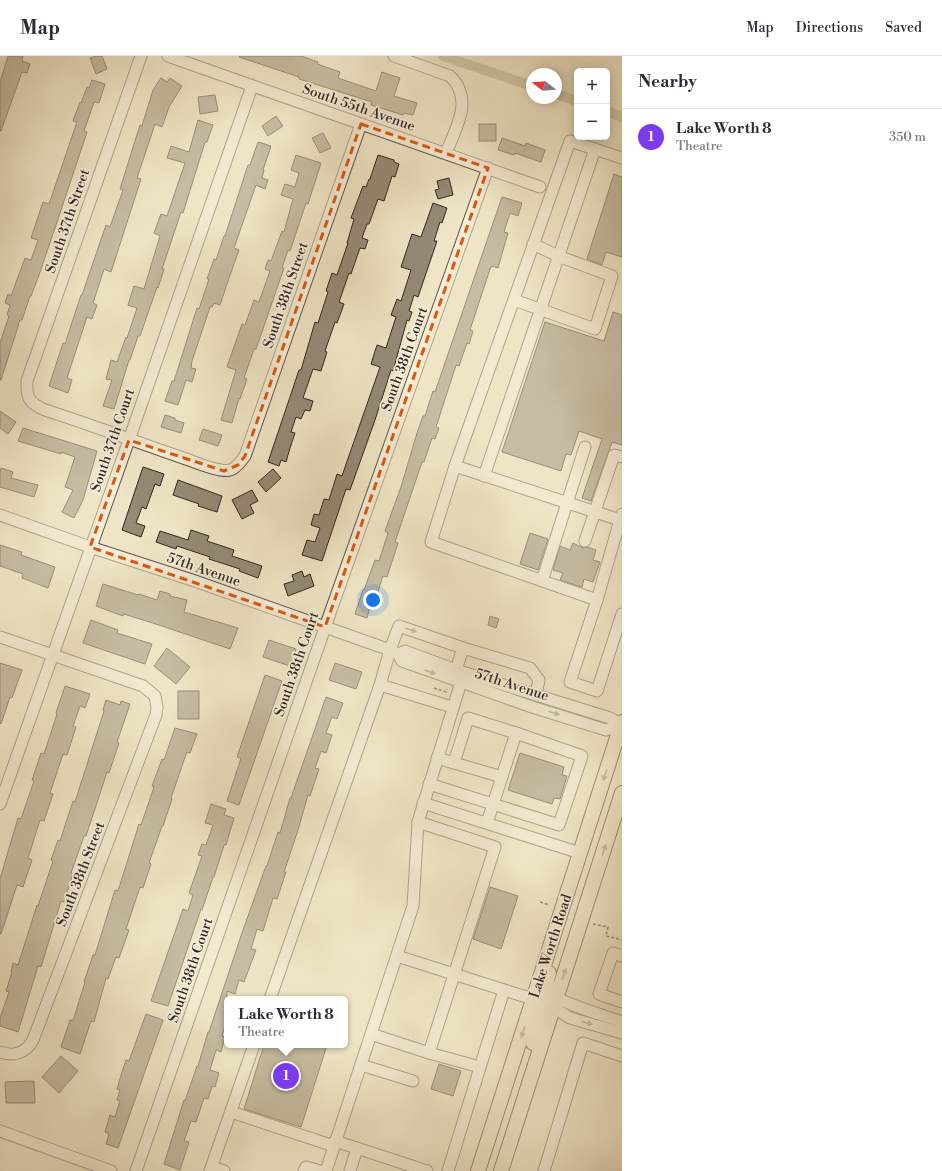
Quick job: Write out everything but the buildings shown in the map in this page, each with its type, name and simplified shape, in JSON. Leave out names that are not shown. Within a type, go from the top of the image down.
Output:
[{"type":"main road","name":"Lake Worth Road","points":[[478,1171],[622,724]]},
{"type":"main road","name":"Lake Worth Road","points":[[501,1171],[622,795]]},
{"type":"main road","points":[[555,1002],[548,1000],[546,993],[547,982],[568,917],[566,895]]},
{"type":"main road","points":[[515,1129],[515,1102],[538,1021],[538,1011],[533,999]]},
{"type":"street","name":"South 37th Street","points":[[129,440],[45,410],[33,403],[28,398],[27,381],[141,56]]},
{"type":"street","name":"South 55th Avenue","points":[[168,56],[540,187]]},
{"type":"street","points":[[394,56],[450,76],[457,83],[462,94],[462,108],[457,127],[446,154]]},
{"type":"street","name":"South 37th Court","points":[[0,804],[252,86]]},
{"type":"street","name":"South 38th Street","points":[[129,440],[210,467],[224,470],[230,470],[238,465],[245,456],[361,124]]},
{"type":"street","points":[[597,600],[431,542],[455,466],[570,141],[622,158]]},
{"type":"street","points":[[484,476],[595,149]]},
{"type":"street","name":"South 38th Court","points":[[136,1171],[325,627],[488,168]]},
{"type":"street","points":[[514,300],[596,329],[612,276],[558,256],[533,244]]},
{"type":"street","points":[[542,581],[585,447]]},
{"type":"street","points":[[585,541],[614,455],[622,457]]},
{"type":"street","points":[[455,466],[595,512],[621,518],[597,600],[570,682],[597,691],[622,614]]},
{"type":"street","name":"57th Avenue","points":[[0,515],[90,547],[195,581],[394,652],[405,651],[456,670],[610,718],[622,724]]},
{"type":"street","points":[[271,996],[380,685],[394,652],[399,626],[463,648],[530,668],[539,680],[536,694]]},
{"type":"street","points":[[0,637],[53,656]]},
{"type":"street","points":[[456,670],[463,648]]},
{"type":"street","name":"57th Avenue","points":[[394,652],[402,661],[606,730],[622,724]]},
{"type":"street","name":"South 38th Street","points":[[0,1052],[11,1055],[18,1054],[30,1046],[33,1040],[156,715],[157,707],[155,696],[143,686],[53,656]]},
{"type":"street","points":[[326,1171],[413,906],[418,822],[461,682]]},
{"type":"street","points":[[380,685],[452,708]]},
{"type":"street","points":[[429,784],[559,825],[582,756],[468,718],[454,763]]},
{"type":"street","points":[[487,823],[516,733]]},
{"type":"street","points":[[437,758],[502,777]]},
{"type":"street","points":[[423,802],[580,853]]},
{"type":"street","points":[[418,822],[495,847],[429,1053]]},
{"type":"street","points":[[622,956],[613,953],[599,994],[622,1002]]},
{"type":"street","points":[[397,956],[533,999]]},
{"type":"street","points":[[448,1171],[504,990]]},
{"type":"street","points":[[555,1002],[570,1004],[594,1011],[622,1022]]},
{"type":"street","points":[[555,1002],[570,1018],[622,1033]]},
{"type":"street","points":[[371,1034],[429,1053],[480,1067]]},
{"type":"street","points":[[544,1171],[583,1043],[622,1056]]},
{"type":"street","points":[[224,1171],[211,1169],[253,1048]]},
{"type":"street","points":[[361,1065],[413,1081]]},
{"type":"street","points":[[231,1112],[335,1144],[358,1148],[427,1171]]},
{"type":"street","points":[[0,1131],[111,1171]]},
{"type":"street","points":[[350,1171],[358,1148]]},
{"type":"street","points":[[304,1171],[306,1167],[320,1171]]},
{"type":"path","points":[[434,688],[446,692],[447,689]]},
{"type":"path","points":[[540,902],[549,905]]},
{"type":"path","points":[[593,924],[608,927],[606,936],[622,940]]},
{"type":"highlighted area","points":[[361,124],[488,168],[325,627],[90,547],[129,440],[224,471],[238,465],[245,456]]},
{"type":"waterway","points":[[443,56],[526,84]]},
{"type":"waterway","points":[[562,96],[574,100]]},
{"type":"waterway","points":[[610,112],[622,117]]},
{"type":"place","name":"Lake Worth 8","points":[[286,1076]]}]
